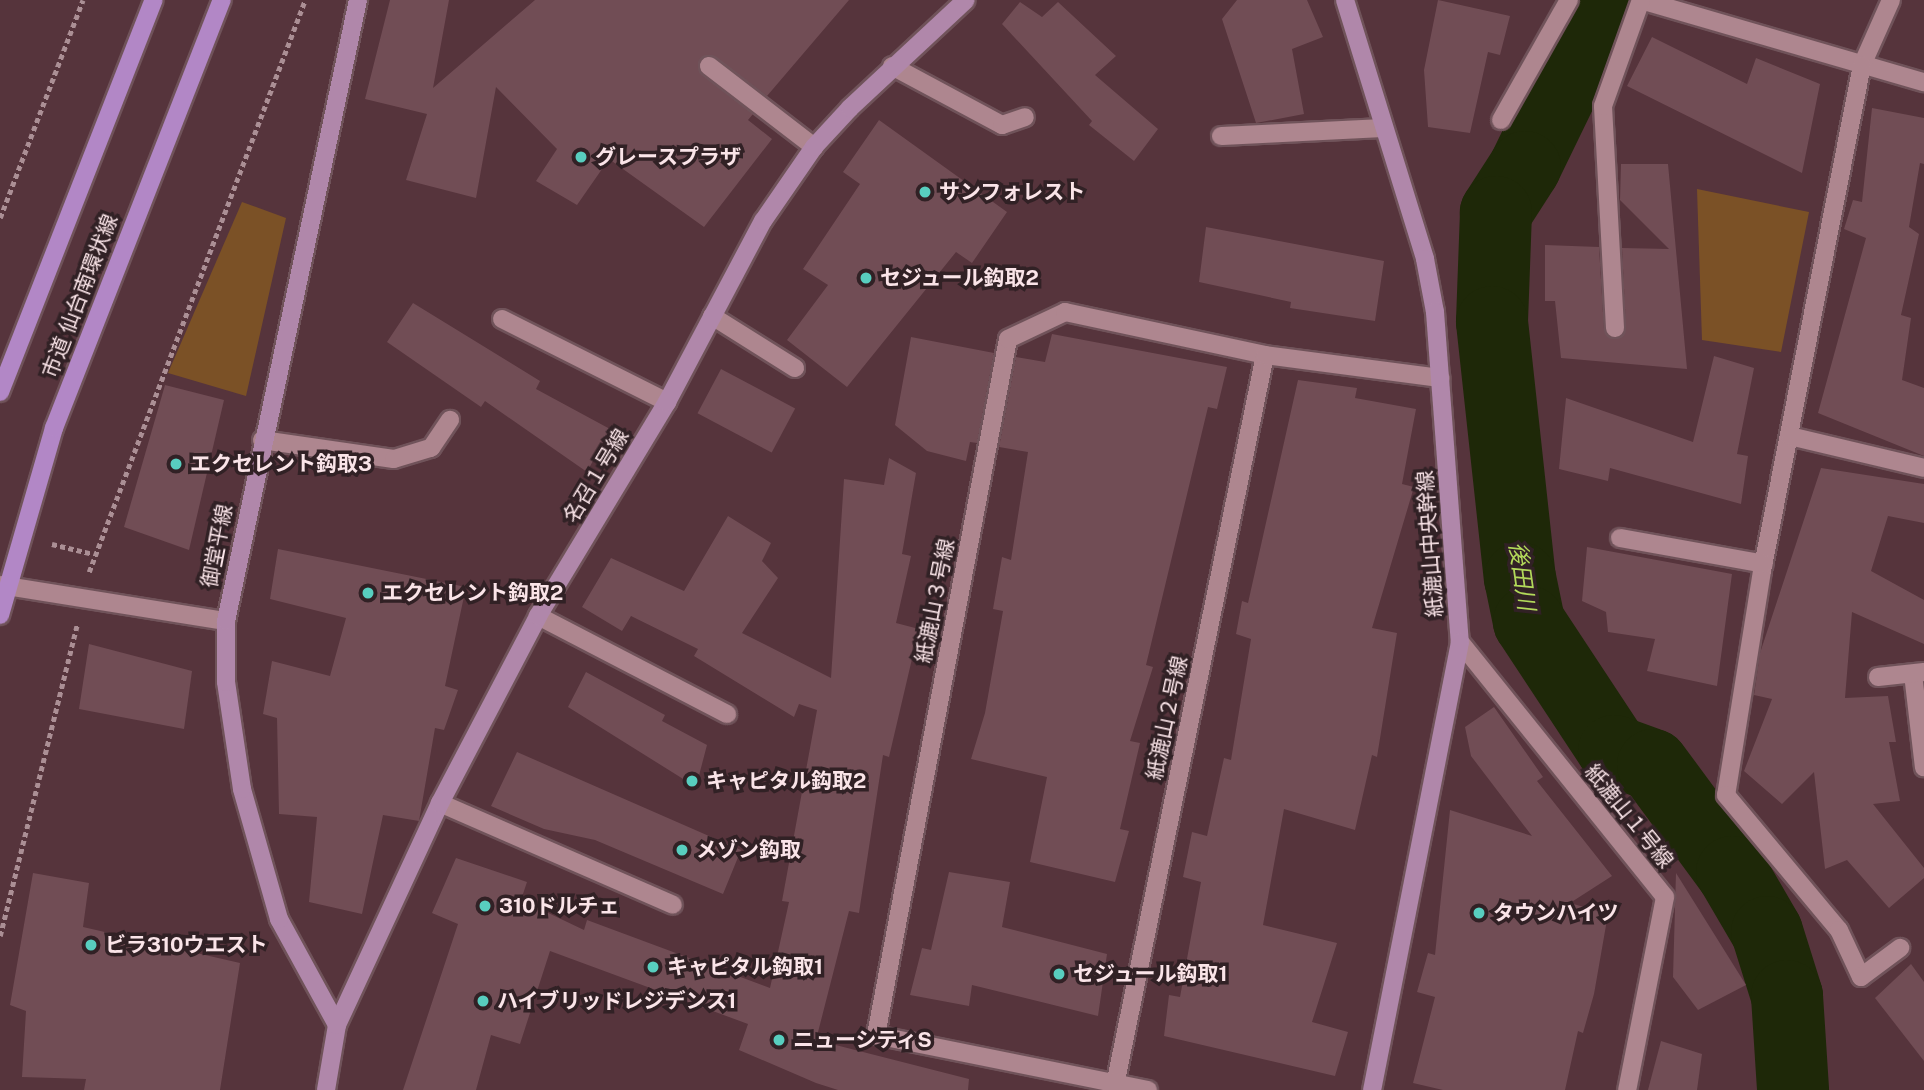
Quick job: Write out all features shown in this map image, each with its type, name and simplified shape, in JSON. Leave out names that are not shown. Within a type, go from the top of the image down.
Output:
[{"type":"main road","name":"市道 仙台南環状線","points":[[0,391],[153,0]]},
{"type":"main road","name":"市道 仙台南環状線","points":[[0,615],[4,586],[54,428],[222,0]]},
{"type":"street","name":"御堂平線","points":[[337,1025],[279,919],[242,789],[226,682],[226,621],[262,440],[358,0]]},
{"type":"street","name":"名召１号線","points":[[337,1025],[440,803],[538,616],[667,402],[763,221],[814,147],[892,66],[966,0]]},
{"type":"street","name":"紙漉山中央幹線","points":[[1345,0],[1424,259],[1440,378],[1460,642],[1372,1090]]},
{"type":"street","points":[[1502,120],[1569,0]]},
{"type":"street","points":[[1615,328],[1603,106],[1641,0],[1924,82]]},
{"type":"street","points":[[1891,0],[1863,65],[1764,564],[1726,795],[1839,930],[1861,977],[1899,948]]},
{"type":"street","points":[[709,66],[814,147]]},
{"type":"street","points":[[892,66],[1002,125],[1025,117]]},
{"type":"street","points":[[1221,136],[1384,128]]},
{"type":"street","name":"紙漉山３号線","points":[[1148,1090],[1115,1087],[876,1035],[1008,339],[1065,312],[1265,355],[1440,378]]},
{"type":"street","points":[[712,316],[795,368]]},
{"type":"street","points":[[502,319],[667,402]]},
{"type":"street","name":"紙漉山２号線","points":[[1115,1087],[1265,355]]},
{"type":"street","points":[[262,440],[394,459],[431,448],[450,420]]},
{"type":"street","points":[[1790,436],[1924,468]]},
{"type":"street","points":[[1620,538],[1764,564]]},
{"type":"street","points":[[4,586],[226,621]]},
{"type":"street","points":[[538,616],[727,714]]},
{"type":"street","name":"紙漉山１号線","points":[[1460,642],[1665,897],[1627,1090]]},
{"type":"street","points":[[1878,677],[1918,673],[1924,767]]},
{"type":"street","points":[[440,803],[673,905]]},
{"type":"street","points":[[326,1090],[337,1025]]},
{"type":"path","points":[[0,218],[83,0]]},
{"type":"path","points":[[0,936],[93,554],[305,0]]},
{"type":"shaded area","points":[[1697,189],[1809,212],[1781,352],[1702,340]]},
{"type":"shaded area","points":[[242,202],[286,218],[246,396],[168,373]]},
{"type":"building","points":[[390,0],[449,0],[433,88],[535,0],[849,0],[767,96],[715,57],[700,60],[702,75],[753,114],[748,120],[772,139],[704,227],[609,159],[577,205],[536,181],[557,149],[496,87],[476,198],[406,180],[427,114],[365,99]]},
{"type":"building","points":[[1237,0],[1307,0],[1323,37],[1292,49],[1304,114],[1256,123],[1222,19]]},
{"type":"building","points":[[1438,0],[1510,16],[1500,55],[1488,52],[1470,133],[1428,127],[1424,70]]},
{"type":"building","points":[[1020,2],[1042,17],[1058,2],[1116,56],[1095,75],[1158,129],[1134,161],[1089,125],[1092,121],[1002,24]]},
{"type":"building","points":[[1652,37],[1747,84],[1756,58],[1820,84],[1802,173],[1627,86]]},
{"type":"building","points":[[1872,108],[1924,118],[1924,164],[1920,163],[1909,227],[1919,234],[1901,315],[1911,318],[1902,380],[1924,388],[1924,456],[1818,413],[1866,238],[1844,229],[1853,200],[1862,202]]},
{"type":"building","points":[[879,120],[1007,212],[972,263],[956,252],[847,387],[787,340],[828,285],[803,269],[860,184],[843,172]]},
{"type":"building","points":[[1621,164],[1668,164],[1687,369],[1561,358],[1555,301],[1545,301],[1545,245],[1599,247],[1604,329],[1615,339],[1626,328],[1622,248],[1669,249],[1620,200]]},
{"type":"building","points":[[1206,227],[1384,261],[1375,321],[1290,308],[1291,302],[1199,282]]},
{"type":"building","points":[[413,303],[540,381],[536,389],[610,429],[587,472],[485,401],[481,407],[387,342]]},
{"type":"building","points":[[1052,334],[1227,367],[1217,409],[1208,407],[1146,665],[1153,667],[1130,741],[1140,743],[1120,829],[1129,831],[1115,882],[1030,862],[1047,777],[971,759],[985,713],[1003,611],[993,609],[1002,557],[1011,560],[1028,452],[999,447],[1016,357],[1045,362]]},
{"type":"building","points":[[911,337],[994,353],[977,443],[970,442],[966,461],[927,451],[895,425]]},
{"type":"building","points":[[1714,356],[1754,368],[1737,454],[1748,456],[1741,504],[1610,468],[1608,481],[1559,469],[1566,398],[1693,442]]},
{"type":"building","points":[[721,369],[795,408],[772,453],[698,413]]},
{"type":"building","points":[[1298,380],[1357,388],[1355,398],[1416,409],[1402,484],[1414,487],[1372,628],[1397,633],[1377,757],[1372,755],[1355,830],[1284,809],[1263,925],[1337,943],[1312,1022],[1348,1032],[1335,1076],[1164,1036],[1169,995],[1180,997],[1201,882],[1183,877],[1192,832],[1207,836],[1224,758],[1231,760],[1251,639],[1236,634],[1242,601],[1248,603]]},
{"type":"building","name":"エクセレント鈎取3","points":[[165,385],[224,400],[189,550],[124,527]]},
{"type":"building","points":[[889,458],[916,473],[902,554],[911,556],[896,623],[919,629],[889,757],[883,755],[859,913],[849,911],[816,1040],[969,1079],[968,1090],[838,1090],[816,1083],[739,1050],[748,1024],[550,951],[520,1044],[491,1035],[476,1090],[403,1090],[458,924],[432,913],[456,858],[527,882],[521,900],[584,930],[587,920],[770,988],[789,902],[782,901],[817,710],[799,704],[794,717],[694,656],[698,649],[631,616],[622,631],[582,607],[611,558],[684,591],[728,516],[771,543],[762,561],[778,578],[742,633],[831,678],[844,479],[884,485]]},
{"type":"building","points":[[1821,468],[1924,484],[1924,523],[1888,516],[1871,571],[1924,600],[1924,644],[1852,612],[1845,698],[1888,696],[1896,742],[1889,742],[1900,801],[1873,804],[1924,868],[1924,878],[1889,908],[1847,860],[1825,869],[1814,772],[1782,804],[1744,771],[1772,699],[1754,695],[1760,653]]},
{"type":"building","points":[[1587,547],[1732,574],[1717,686],[1647,671],[1655,639],[1608,632],[1606,612],[1582,601]]},
{"type":"building","points":[[278,549],[466,587],[445,686],[458,690],[444,730],[435,728],[419,821],[383,815],[362,914],[309,902],[317,817],[279,814],[277,718],[263,714],[272,661],[330,676],[346,618],[270,599]]},
{"type":"building","points":[[89,644],[192,671],[184,729],[79,709]]},
{"type":"building","points":[[586,672],[665,715],[662,721],[707,745],[696,787],[568,707]]},
{"type":"building","points":[[1494,707],[1543,777],[1537,781],[1612,876],[1570,903],[1608,914],[1594,994],[1583,1033],[1578,1031],[1565,1090],[1443,1090],[1413,1083],[1435,997],[1417,992],[1428,953],[1435,955],[1450,810],[1532,836],[1471,756],[1465,727]]},
{"type":"building","points":[[517,752],[741,850],[723,894],[595,840],[544,829],[491,806]]},
{"type":"building","points":[[949,872],[1010,882],[1002,927],[1107,954],[1098,1016],[972,985],[969,1006],[910,995],[922,948],[931,950]]},
{"type":"building","name":"ビラ310ウエスト","points":[[33,873],[89,883],[83,927],[240,963],[220,1090],[84,1090],[86,1079],[22,1077],[26,1011],[10,1005]]},
{"type":"building","points":[[1676,873],[1746,985],[1698,1010],[1673,977]]},
{"type":"building","points":[[1911,964],[1924,982],[1924,1061],[1875,998]]},
{"type":"building","points":[[1661,1041],[1702,1054],[1697,1090],[1648,1090]]},
{"type":"waterway","name":"後田川","points":[[1606,0],[1525,167],[1496,212],[1492,322],[1520,578],[1529,622],[1614,751],[1653,765],[1732,872],[1767,932],[1787,996],[1793,1090]]},
{"type":"place","name":"グレースプラザ","points":[[581,157]]},
{"type":"place","name":"サンフォレスト","points":[[925,192]]},
{"type":"place","name":"セジュール鈎取2","points":[[866,278]]},
{"type":"place","name":"エクセレント鈎取3","points":[[176,464]]},
{"type":"place","name":"エクセレント鈎取2","points":[[368,593]]},
{"type":"place","name":"キャピタル鈎取2","points":[[692,781]]},
{"type":"place","name":"メゾン鈎取","points":[[682,850]]},
{"type":"place","name":"310ドルチェ","points":[[485,906]]},
{"type":"place","name":"タウンハイツ","points":[[1479,913]]},
{"type":"place","name":"ビラ310ウエスト","points":[[91,945]]},
{"type":"place","name":"キャピタル鈎取1","points":[[653,967]]},
{"type":"place","name":"セジュール鈎取1","points":[[1059,974]]},
{"type":"place","name":"ハイブリッドレジデンス1","points":[[483,1001]]},
{"type":"place","name":"ニューシティS","points":[[779,1040]]}]
